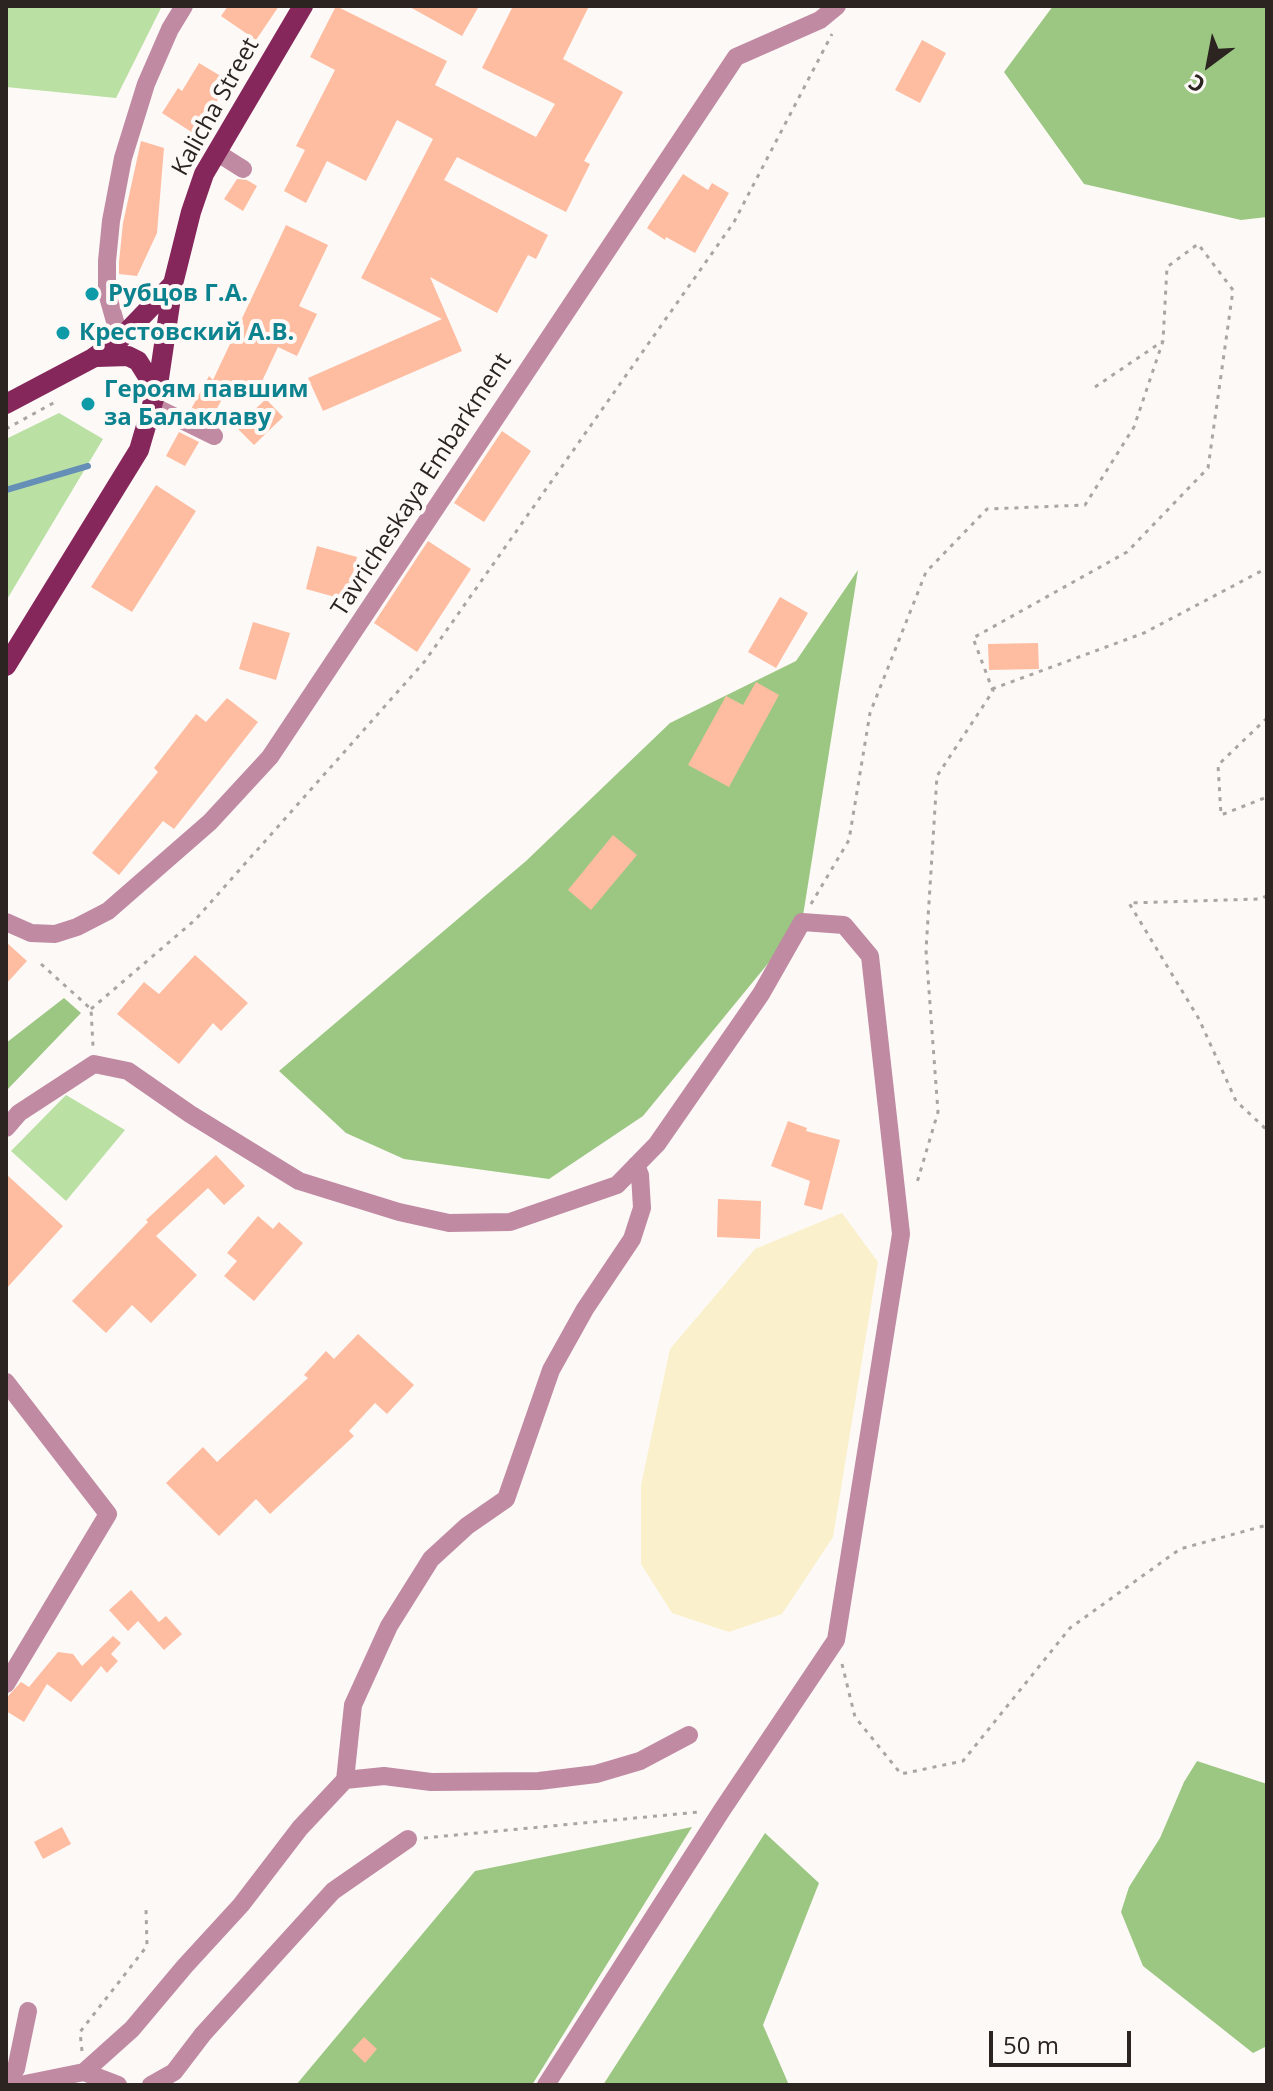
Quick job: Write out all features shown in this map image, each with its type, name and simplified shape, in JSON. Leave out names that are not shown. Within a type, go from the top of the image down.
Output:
[{"type":"main road","name":"Kalicha Street","points":[[6,666],[139,450],[158,385],[173,284],[204,174],[303,6]]},
{"type":"main road","points":[[6,404],[93,358],[120,339],[173,284]]},
{"type":"main road","points":[[93,358],[117,354],[138,361],[148,377],[151,405]]},
{"type":"street","points":[[120,339],[107,293],[107,261],[123,158],[146,84],[170,29],[184,6]]},
{"type":"street","name":"Tavricheskaya Embarkment","points":[[6,922],[31,933],[55,934],[108,911],[210,822],[270,757],[736,57],[820,20],[837,6]]},
{"type":"street","points":[[216,152],[243,169]]},
{"type":"street","points":[[151,405],[214,436]]},
{"type":"street","points":[[6,1128],[19,1113],[94,1064],[128,1071],[190,1114],[299,1181],[399,1212],[449,1223],[510,1222],[617,1185],[657,1144],[761,994],[802,922],[844,925],[870,956],[901,1234],[836,1640],[722,1810],[546,2085]]},
{"type":"street","points":[[20,2085],[84,2072],[132,2029],[241,1905],[300,1828],[345,1780],[353,1705],[389,1626],[431,1559],[467,1526],[506,1499],[551,1370],[585,1309],[632,1239],[642,1208],[640,1175],[636,1165]]},
{"type":"street","points":[[6,1382],[108,1514],[6,1684]]},
{"type":"street","points":[[345,1780],[384,1776],[431,1782],[539,1781],[596,1774],[640,1761],[689,1735]]},
{"type":"street","points":[[151,2085],[174,2072],[203,2034],[333,1891],[408,1839]]},
{"type":"street","points":[[6,2078],[16,2069],[28,2011]]},
{"type":"street","points":[[84,2072],[118,2085]]},
{"type":"path","points":[[91,1009],[195,920],[425,661],[734,222],[833,33]]},
{"type":"path","points":[[802,922],[849,840],[870,713],[926,572],[987,509],[1085,505],[1134,427],[1163,341],[1167,267],[1198,244],[1233,290],[1208,468],[1127,552],[973,638],[992,689]]},
{"type":"path","points":[[1095,387],[1163,341]]},
{"type":"path","points":[[915,1188],[938,1112],[926,950],[937,776],[992,689],[1144,633],[1267,568]]},
{"type":"path","points":[[1267,718],[1218,765],[1221,815],[1267,797]]},
{"type":"path","points":[[1267,896],[1259,899],[1129,903],[1199,1019],[1236,1101],[1267,1130]]},
{"type":"path","points":[[41,964],[91,1009],[94,1064]]},
{"type":"path","points":[[836,1640],[855,1717],[901,1774],[963,1761],[1070,1628],[1180,1549],[1267,1525]]},
{"type":"path","points":[[408,1839],[722,1810]]},
{"type":"path","points":[[84,2072],[80,2032],[147,1946],[146,1909]]},
{"type":"green space","points":[[6,6],[162,6],[116,98],[6,87]]},
{"type":"green space","points":[[1053,6],[1267,6],[1267,217],[1241,220],[1084,184],[1004,72]]},
{"type":"green space","points":[[59,413],[103,439],[6,601],[6,439]]},
{"type":"green space","points":[[858,570],[802,922],[643,1116],[549,1179],[404,1159],[346,1133],[279,1071],[526,861],[670,723],[796,661]]},
{"type":"green space","points":[[64,998],[81,1013],[6,1091],[6,1043]]},
{"type":"green space","points":[[66,1095],[125,1130],[66,1201],[11,1151]]},
{"type":"green space","points":[[1197,1761],[1267,1784],[1267,2046],[1253,2053],[1143,1966],[1121,1912],[1129,1887],[1160,1838],[1184,1782]]},
{"type":"green space","points":[[692,1827],[532,2085],[296,2085],[475,1871]]},
{"type":"green space","points":[[765,1833],[819,1883],[763,2025],[789,2085],[603,2085]]},
{"type":"sand","points":[[842,1213],[878,1262],[833,1537],[782,1614],[729,1632],[672,1613],[641,1564],[641,1485],[670,1349],[755,1249]]},
{"type":"building","points":[[228,6],[279,6],[256,40],[221,16]]},
{"type":"building","points":[[336,6],[447,61],[435,85],[536,137],[555,104],[482,68],[513,6],[589,6],[563,59],[623,92],[584,161],[590,164],[566,212],[457,157],[444,180],[548,235],[536,259],[528,255],[497,313],[430,277],[462,351],[323,411],[308,378],[442,319],[361,278],[433,139],[397,120],[366,181],[327,161],[306,203],[284,191],[305,150],[296,146],[335,70],[310,57]]},
{"type":"building","points":[[408,6],[479,6],[462,36]]},
{"type":"building","points":[[922,40],[946,53],[920,103],[895,90]]},
{"type":"building","points":[[199,63],[229,81],[193,133],[162,113],[178,88],[182,91]]},
{"type":"building","points":[[141,141],[164,148],[157,233],[137,276],[119,274],[119,262],[123,223]]},
{"type":"building","points":[[683,174],[708,190],[712,183],[729,193],[695,253],[647,228]]},
{"type":"building","points":[[237,179],[257,186],[243,211],[224,199]]},
{"type":"building","points":[[286,225],[328,245],[299,306],[317,314],[297,356],[278,347],[256,394],[231,383],[210,421],[190,411],[209,376],[213,380]]},
{"type":"building","points":[[266,399],[283,417],[254,445],[236,427]]},
{"type":"building","points":[[502,431],[531,451],[484,522],[454,503]]},
{"type":"building","points":[[179,432],[199,442],[185,466],[166,456]]},
{"type":"building","points":[[156,485],[196,511],[132,612],[91,587]]},
{"type":"building","points":[[428,541],[471,569],[417,652],[374,623]]},
{"type":"building","points":[[317,546],[357,557],[346,600],[306,589]]},
{"type":"building","points":[[780,597],[808,613],[776,668],[748,652]]},
{"type":"building","points":[[253,622],[290,633],[276,680],[239,669]]},
{"type":"building","points":[[1038,643],[1039,669],[989,670],[988,644]]},
{"type":"building","points":[[756,682],[779,695],[729,787],[688,765],[726,696],[743,705]]},
{"type":"building","points":[[227,698],[258,722],[174,829],[163,821],[119,875],[92,853],[158,772],[154,768],[196,714],[206,722]]},
{"type":"building","points":[[613,835],[637,855],[591,910],[568,890]]},
{"type":"building","points":[[6,942],[27,961],[6,984]]},
{"type":"building","points":[[195,955],[248,1003],[221,1031],[213,1023],[179,1064],[117,1014],[144,982],[159,994]]},
{"type":"building","points":[[788,1121],[807,1128],[806,1131],[840,1140],[822,1210],[804,1205],[810,1181],[771,1166]]},
{"type":"building","points":[[216,1155],[245,1186],[224,1205],[208,1188],[156,1236],[197,1275],[151,1323],[132,1305],[106,1333],[72,1301],[148,1222],[146,1220]]},
{"type":"building","points":[[6,1174],[63,1226],[6,1289]]},
{"type":"building","points":[[718,1199],[761,1201],[760,1239],[717,1237]]},
{"type":"building","points":[[258,1216],[273,1229],[279,1222],[303,1243],[254,1301],[224,1276],[237,1261],[227,1253]]},
{"type":"building","points":[[358,1334],[414,1385],[387,1414],[375,1403],[349,1431],[354,1436],[270,1514],[256,1499],[219,1536],[166,1483],[203,1447],[217,1462],[308,1378],[304,1375],[326,1351],[334,1359]]},
{"type":"building","points":[[131,1590],[159,1622],[166,1616],[182,1634],[164,1650],[138,1621],[128,1631],[109,1610]]},
{"type":"building","points":[[113,1636],[121,1643],[111,1654],[118,1661],[107,1673],[101,1666],[71,1702],[47,1684],[24,1722],[6,1711],[9,1695],[21,1682],[29,1687],[58,1652],[73,1654],[82,1666]]},
{"type":"building","points":[[62,1827],[71,1844],[43,1859],[34,1842]]},
{"type":"building","points":[[364,2037],[377,2049],[365,2063],[352,2050]]},
{"type":"waterway","points":[[6,490],[88,466]]},
{"type":"place","name":"Рубцов Г.А.","points":[[92,294]]},
{"type":"place","name":"Крестовский А.В.","points":[[63,333]]},
{"type":"place","name":"Героям павшим за Балаклаву","points":[[88,404]]}]
